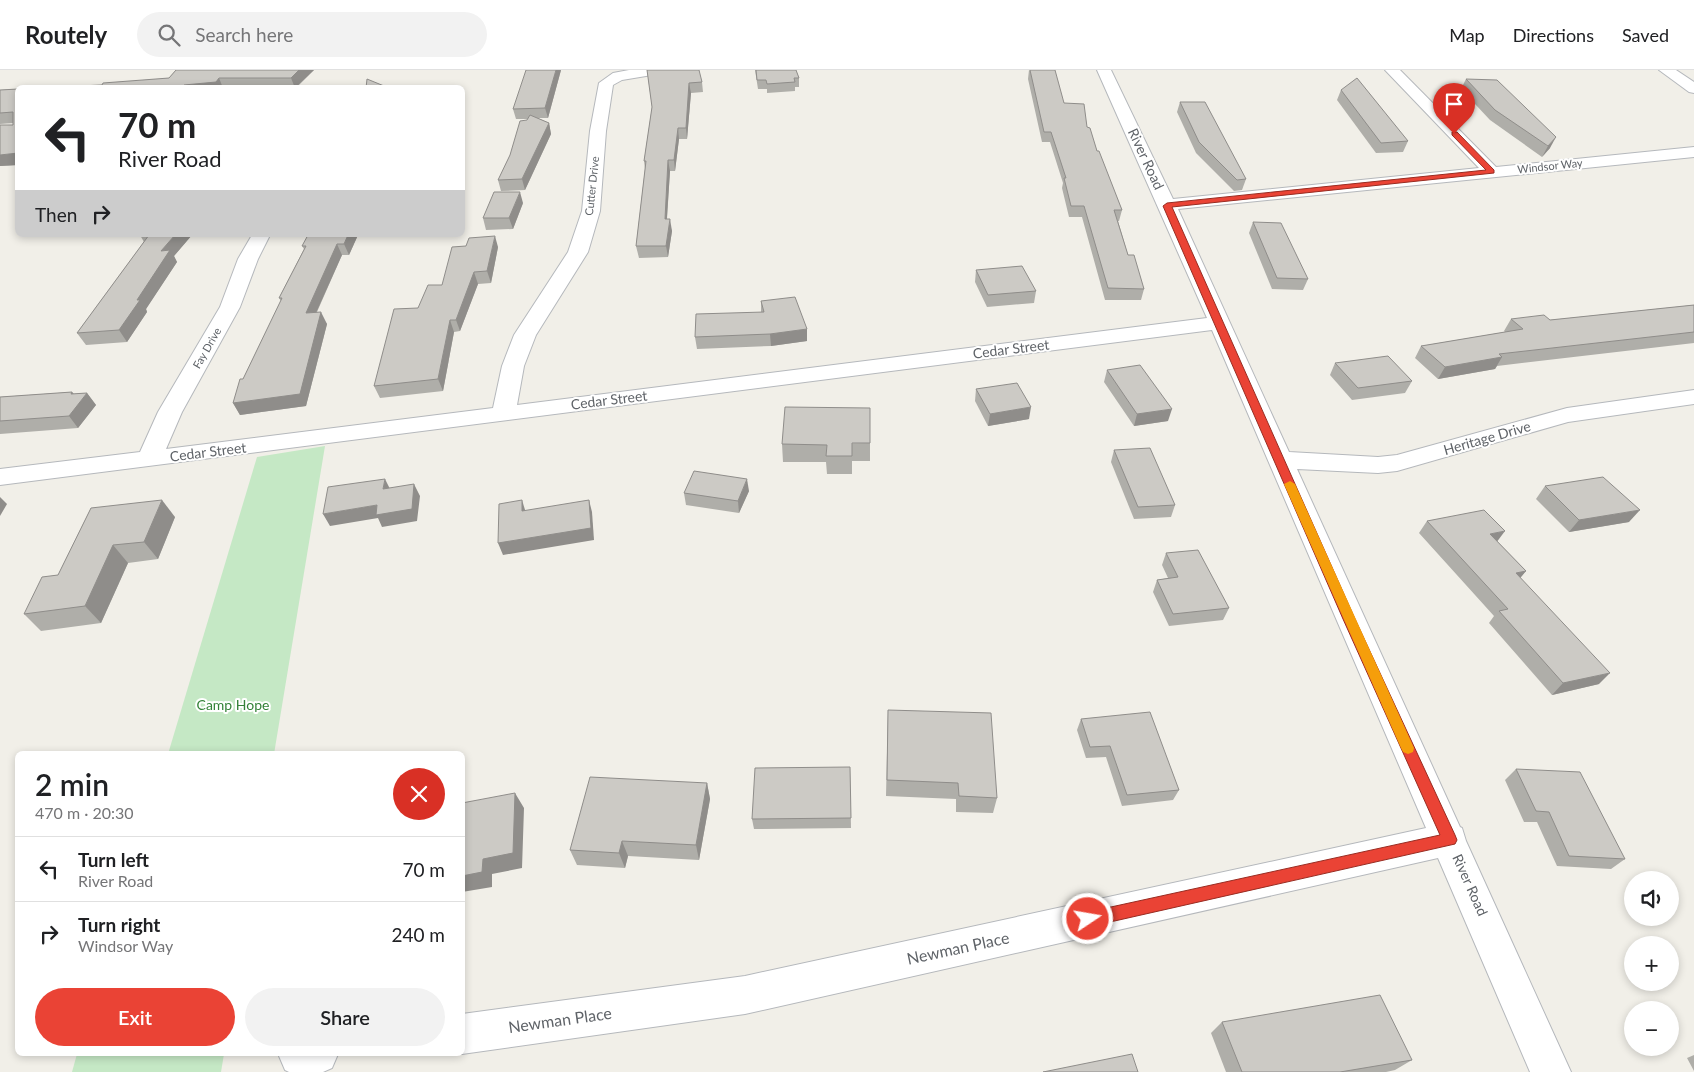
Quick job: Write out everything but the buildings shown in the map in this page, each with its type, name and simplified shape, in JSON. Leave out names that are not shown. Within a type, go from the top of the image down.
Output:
[{"type":"street","name":"Cutter Drive","points":[[504,413],[513,366],[525,334],[571,266],[581,244],[591,211],[598,131],[606,83],[618,76],[658,70]]},
{"type":"street","name":"River Road","points":[[1104,70],[1167,206],[1450,840],[1551,1072]]},
{"type":"street","points":[[1392,70],[1492,172]]},
{"type":"street","points":[[1666,70],[1694,89]]},
{"type":"street","name":"Windsor Way","points":[[1167,206],[1694,152]]},
{"type":"street","name":"Fay Drive","points":[[149,459],[170,412],[230,307],[248,259],[259,237]]},
{"type":"street","name":"Cedar Street","points":[[0,477],[1219,323]]},
{"type":"street","name":"Heritage Drive","points":[[1279,460],[1378,465],[1397,463],[1567,415],[1694,397]]},
{"type":"street","name":"Newman Place","points":[[465,1034],[745,995],[1450,840]]},
{"type":"green space","name":"Camp Hope","points":[[325,446],[274,751],[169,751],[257,457]]},
{"type":"green space","points":[[76,1056],[224,1056],[221,1072],[72,1072]]},
{"type":"slow traffic","points":[[1290,484],[1408,748]]},
{"type":"route","points":[[1088,919],[1450,840],[1349,619],[1167,206],[1492,172],[1454,134]]}]
